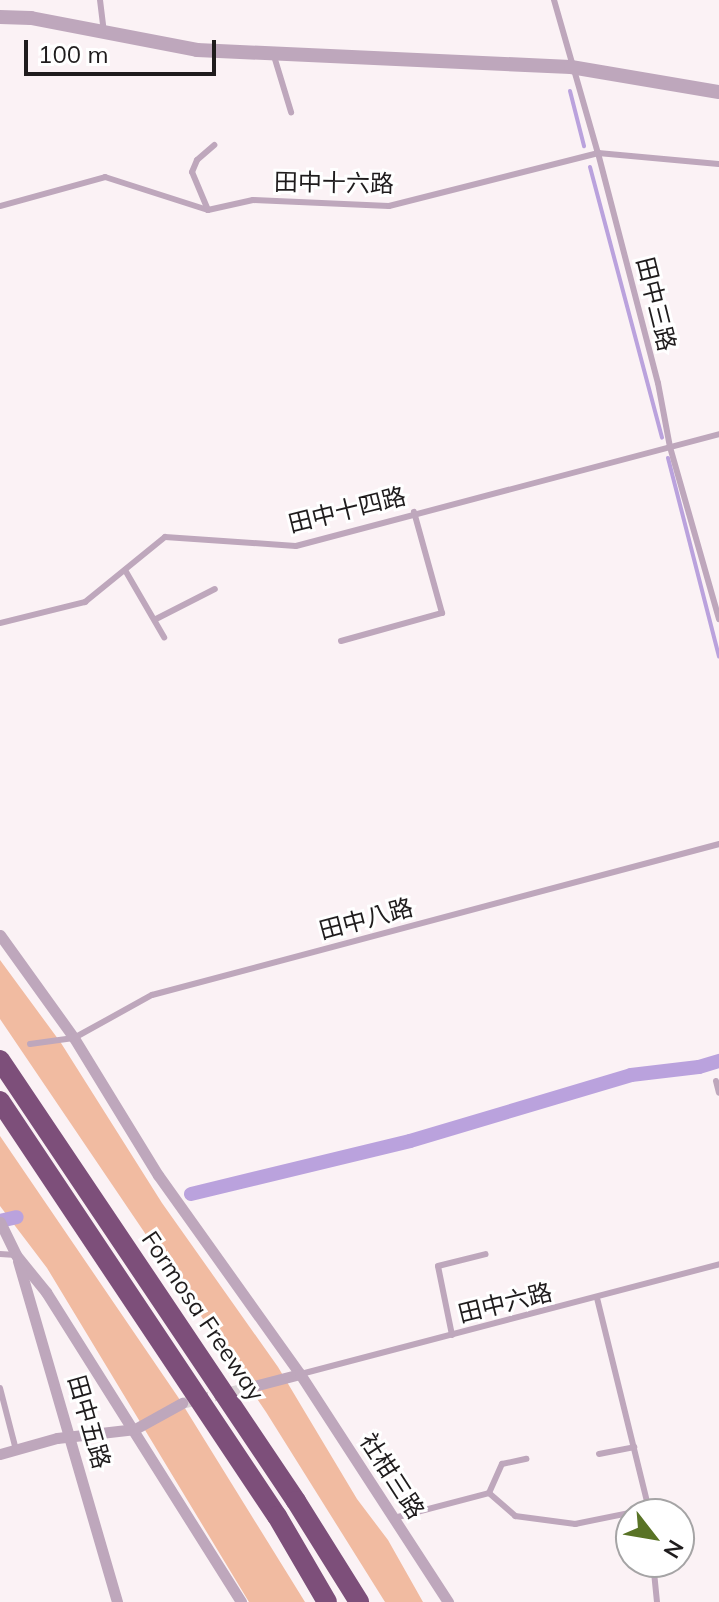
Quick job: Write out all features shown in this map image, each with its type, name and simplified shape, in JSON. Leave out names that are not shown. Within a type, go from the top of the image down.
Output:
[{"type":"highway","name":"Formosa Freeway","points":[[0,1060],[287,1488],[359,1602]]},
{"type":"highway","name":"Formosa Freeway","points":[[0,1101],[277,1516],[327,1602]]},
{"type":"street","points":[[0,17],[31,18],[197,50],[571,67],[719,92]]},
{"type":"street","name":"社柑三路","points":[[0,935],[74,1038],[158,1175],[300,1374],[446,1599]]},
{"type":"street","points":[[0,1222],[16,1255],[46,1292],[135,1429],[241,1602]]},
{"type":"street","name":"田中五路","points":[[16,1255],[71,1435],[117,1602]]},
{"type":"street","points":[[250,1387],[300,1374]]},
{"type":"street","points":[[0,1454],[71,1435],[135,1429],[182,1403]]},
{"type":"lane","points":[[100,0],[104,32]]},
{"type":"lane","name":"田中三路","points":[[554,0],[598,153],[658,383],[670,447],[719,619]]},
{"type":"lane","points":[[273,52],[291,112]]},
{"type":"lane","points":[[208,210],[192,172],[197,160],[214,145]]},
{"type":"lane","name":"田中十六路","points":[[208,210],[253,200],[389,206],[445,195],[598,153],[719,164]]},
{"type":"lane","points":[[0,206],[105,177],[208,210]]},
{"type":"lane","name":"田中十四路","points":[[0,623],[85,602],[165,537],[296,546],[414,512],[719,434]]},
{"type":"lane","points":[[341,641],[442,613],[414,512]]},
{"type":"lane","points":[[125,570],[164,637]]},
{"type":"lane","points":[[156,619],[215,589]]},
{"type":"lane","name":"田中八路","points":[[30,1044],[74,1038],[152,995],[719,844]]},
{"type":"lane","points":[[716,1081],[719,1093]]},
{"type":"lane","points":[[0,1254],[16,1255]]},
{"type":"lane","points":[[452,1335],[438,1266],[486,1254]]},
{"type":"lane","name":"田中六路","points":[[300,1374],[719,1264]]},
{"type":"lane","points":[[597,1298],[646,1498]]},
{"type":"lane","points":[[0,1388],[16,1450]]},
{"type":"lane","points":[[599,1454],[634,1447]]},
{"type":"lane","points":[[489,1493],[502,1464],[526,1459]]},
{"type":"lane","points":[[393,1518],[489,1493]]},
{"type":"lane","points":[[489,1493],[515,1516],[575,1524],[615,1517]]},
{"type":"lane","points":[[645,1602],[657,1601],[655,1578]]},
{"type":"lane","points":[[446,1599],[459,1602]]},
{"type":"shaded area","points":[[0,960],[61,1043],[162,1203],[278,1367],[357,1499],[388,1540],[423,1602],[385,1602],[266,1412],[0,1019]]},
{"type":"shaded area","points":[[0,1136],[178,1397],[305,1602],[249,1602],[47,1268],[0,1206]]},
{"type":"waterway","points":[[570,91],[584,146]]},
{"type":"waterway","points":[[590,167],[662,438]]},
{"type":"waterway","points":[[668,458],[719,657]]},
{"type":"waterway","points":[[191,1194],[410,1141],[631,1075],[699,1067],[719,1061]]},
{"type":"waterway","points":[[0,1221],[17,1217]]},
{"type":"tunnel","points":[[182,1403],[250,1387]]}]
